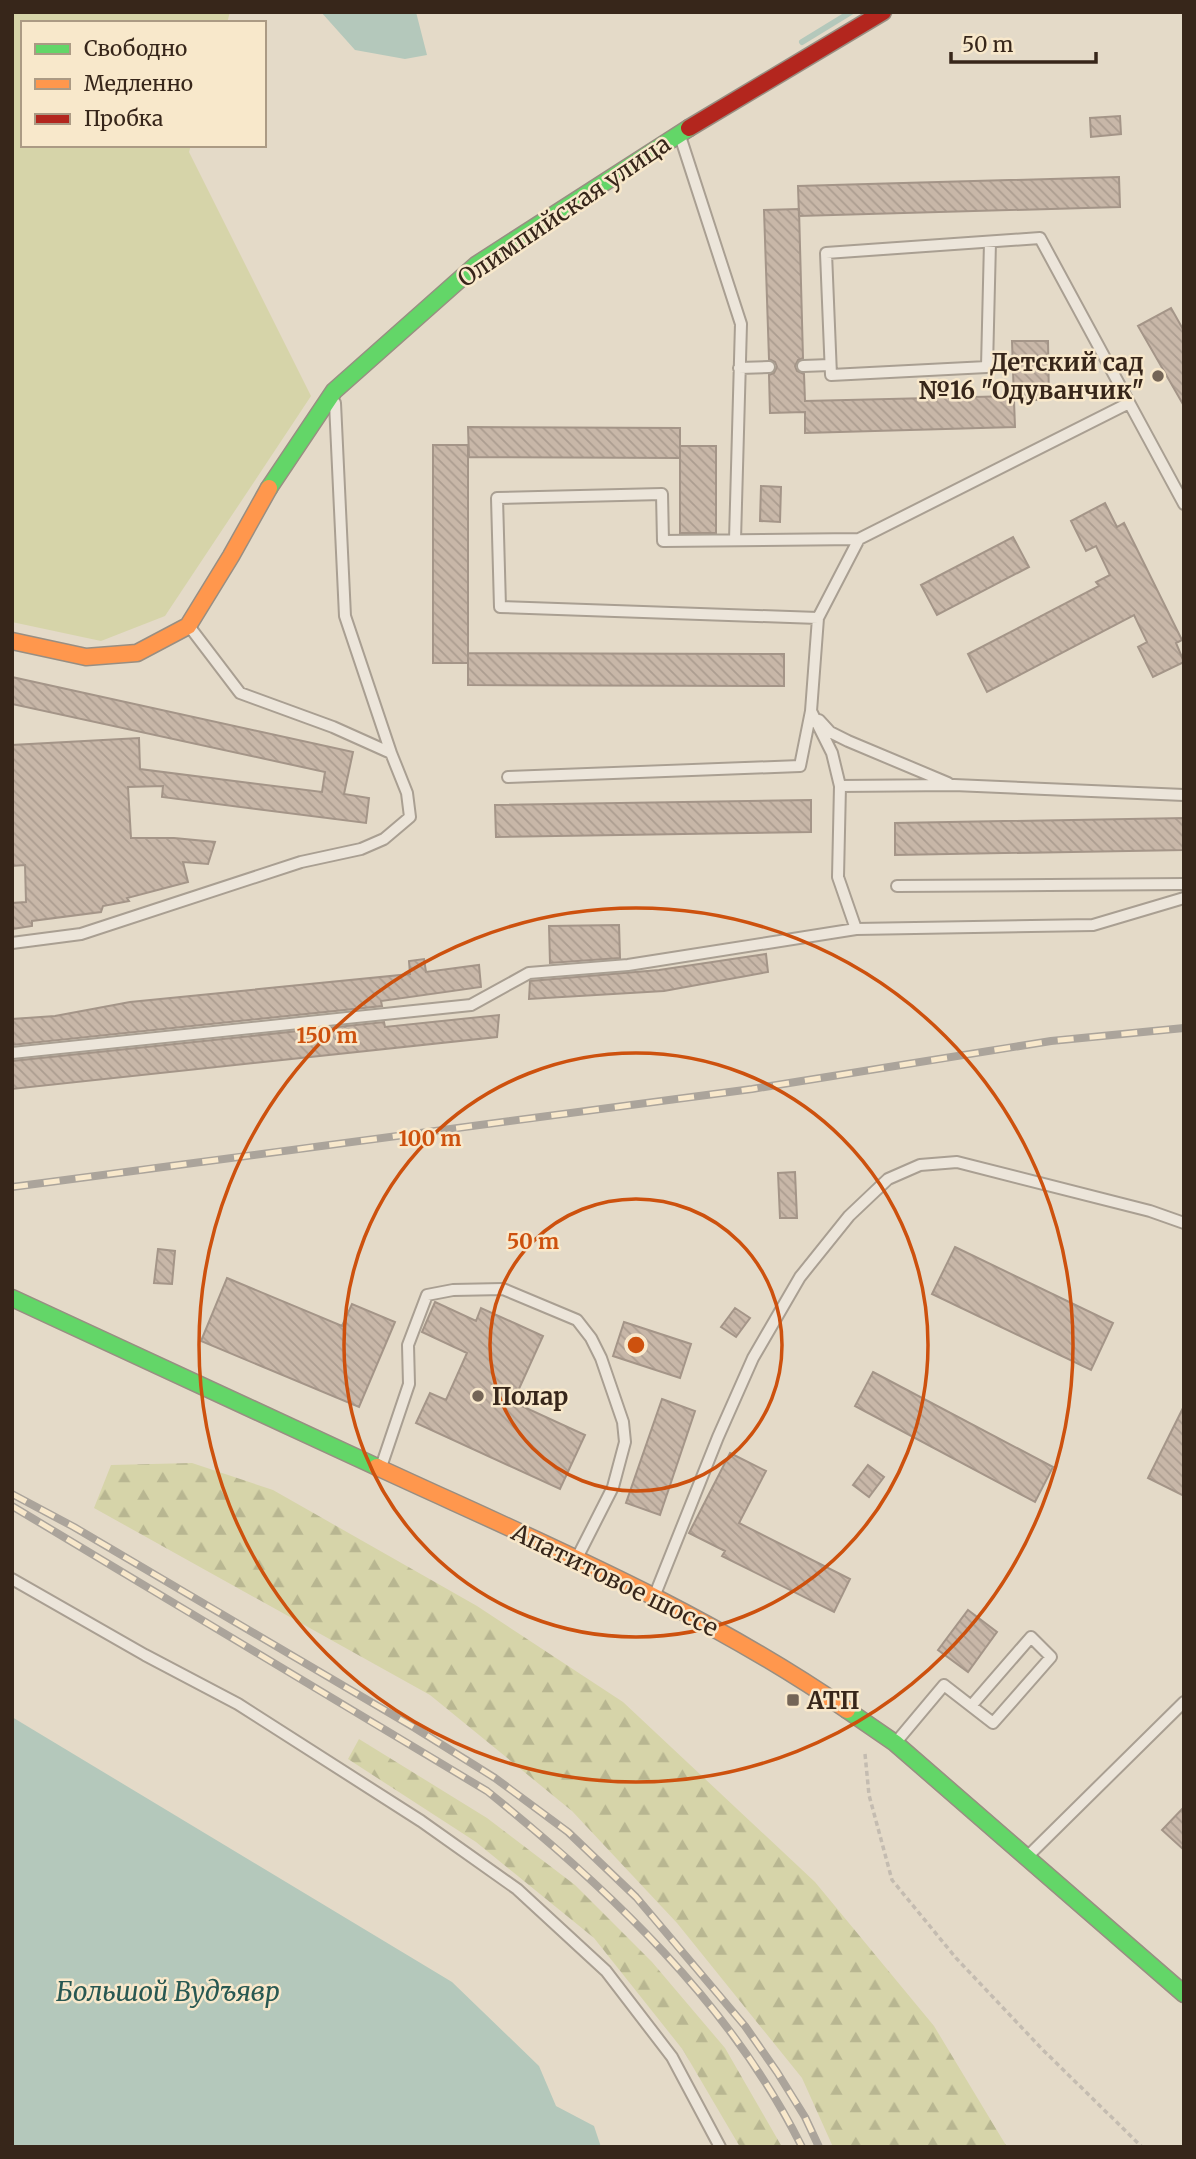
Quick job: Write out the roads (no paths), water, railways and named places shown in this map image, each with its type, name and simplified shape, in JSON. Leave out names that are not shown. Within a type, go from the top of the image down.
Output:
[{"type":"street","name":"Олимпийская улица","points":[[188,626],[270,485],[334,391],[476,265],[679,134],[883,12]]},
{"type":"street","points":[[12,641],[86,657],[137,653],[188,626]]},
{"type":"street","name":"Апатитовое шоссе","points":[[12,1298],[655,1595],[817,1689],[895,1743],[1184,1994]]},
{"type":"lane","points":[[679,134],[741,324],[735,540]]},
{"type":"lane","points":[[990,242],[987,367],[831,375],[826,253],[990,242],[1040,239],[1184,504]]},
{"type":"lane","points":[[803,366],[830,365]]},
{"type":"lane","points":[[739,368],[769,367]]},
{"type":"lane","points":[[12,943],[81,934],[301,862],[361,849],[384,839],[410,817],[407,793],[345,616],[334,391]]},
{"type":"lane","points":[[818,618],[500,607],[498,498],[662,494],[663,541],[859,539],[1129,403]]},
{"type":"lane","points":[[508,777],[800,766],[811,711],[818,618],[859,539]]},
{"type":"lane","points":[[188,626],[240,692],[333,727],[391,753]]},
{"type":"lane","points":[[811,711],[830,732],[954,785]]},
{"type":"lane","points":[[811,711],[832,753],[840,786],[838,877],[856,929]]},
{"type":"lane","points":[[840,786],[954,785],[1184,796]]},
{"type":"lane","points":[[897,886],[1184,884]]},
{"type":"lane","points":[[12,1053],[471,1005],[529,973],[628,965],[856,929],[1093,925],[1184,898]]},
{"type":"lane","points":[[655,1595],[718,1437],[753,1358],[800,1277],[849,1216],[888,1180],[920,1165],[957,1162],[1150,1211],[1184,1223]]},
{"type":"lane","points":[[381,1468],[409,1384],[408,1345],[427,1295],[453,1290],[503,1289],[577,1320],[591,1338],[601,1358],[623,1422],[625,1442],[613,1487],[576,1558]]},
{"type":"lane","points":[[12,1579],[145,1655],[238,1704],[421,1821],[517,1889],[606,1971],[672,2057],[720,2147]]},
{"type":"lane","points":[[895,1743],[944,1685],[971,1706],[993,1723],[1051,1657],[1031,1637],[971,1706]]},
{"type":"lane","points":[[1028,1856],[1184,1702]]},
{"type":"water","points":[[321,12],[416,12],[427,55],[405,59],[355,50]]},
{"type":"water","name":"Большой Вудъявр","points":[[12,1717],[452,1982],[539,2066],[556,2106],[594,2126],[601,2147],[12,2147]]},
{"type":"waterway","points":[[802,42],[851,12]]},
{"type":"railway","points":[[12,1187],[752,1089],[1051,1041],[1184,1028]]},
{"type":"railway","points":[[12,1494],[74,1527],[415,1728],[495,1778],[568,1832],[636,1897],[745,2026],[805,2117],[819,2147]]},
{"type":"railway","points":[[12,1506],[487,1791],[578,1869],[664,1952],[740,2045],[773,2094],[802,2147]]},
{"type":"place","name":"Детский сад №16 \"Одуванчик\"","points":[[1158,376]]},
{"type":"place","name":"Полар","points":[[478,1396]]},
{"type":"place","name":"АТП","points":[[793,1700]]}]
